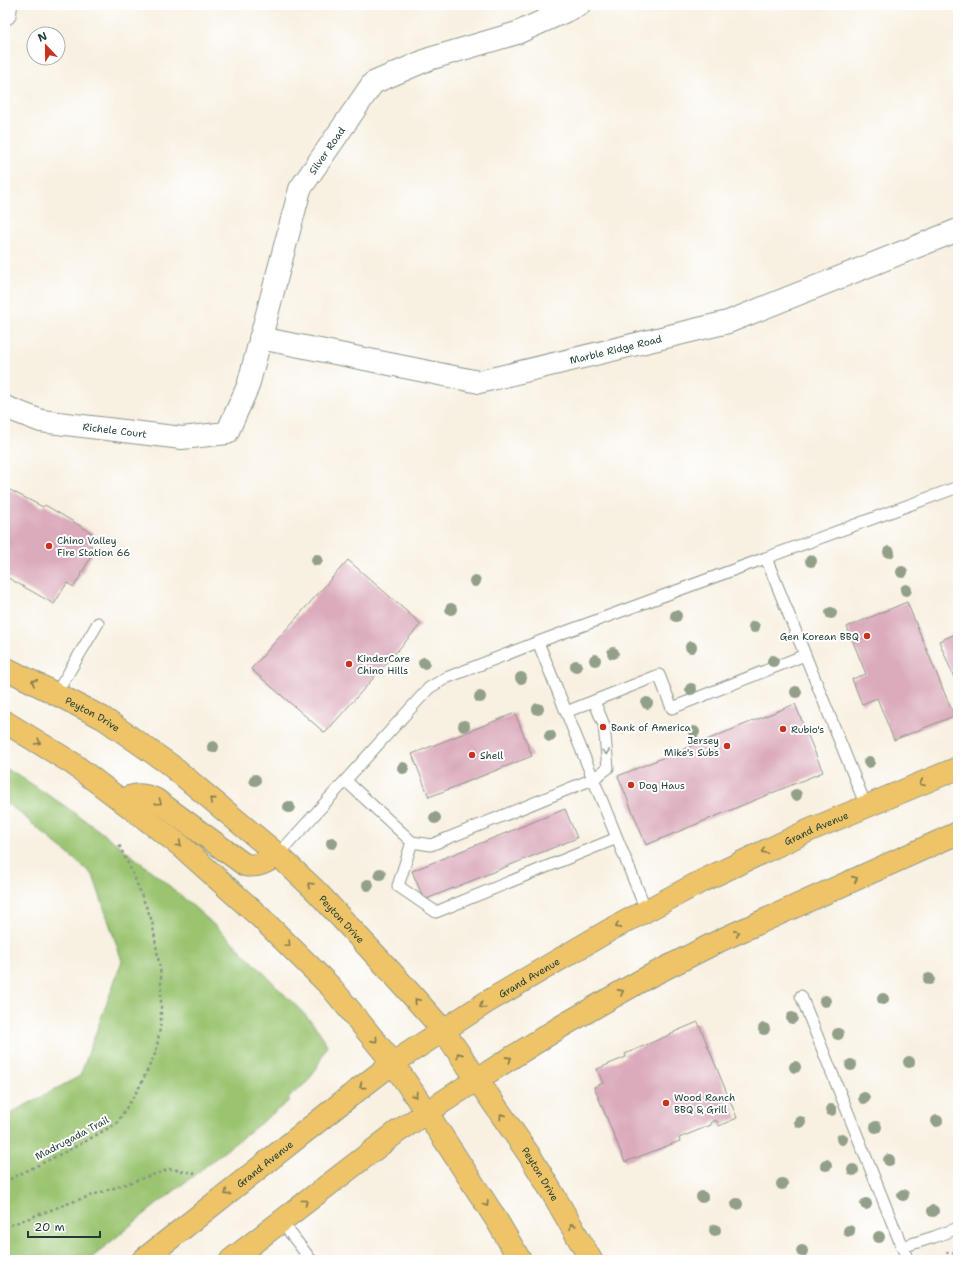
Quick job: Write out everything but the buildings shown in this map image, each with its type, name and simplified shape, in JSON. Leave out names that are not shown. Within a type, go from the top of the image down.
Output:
[{"type":"main road","name":"Peyton Drive","points":[[5,668],[103,718],[169,764],[278,855],[317,892],[394,975],[442,1030],[530,1156],[591,1260]]},
{"type":"main road","points":[[5,722],[72,763],[181,846],[260,917],[331,987],[393,1063],[427,1112],[520,1260]]},
{"type":"main road","name":"Grand Avenue","points":[[143,1260],[337,1105],[393,1063],[442,1030],[551,964],[646,910],[777,844],[958,768]]},
{"type":"main road","points":[[126,803],[129,797],[136,795],[144,795],[154,799],[245,865],[254,866],[262,864],[278,855]]},
{"type":"main road","points":[[231,1260],[397,1132],[537,1041],[644,979],[723,940],[958,833]]},
{"type":"street","points":[[5,14],[6,5]]},
{"type":"street","name":"Silver Road","points":[[226,433],[248,386],[300,189],[373,83],[429,59],[517,34],[579,5]]},
{"type":"street","name":"Marble Ridge Road","points":[[260,338],[479,382],[728,322],[958,230]]},
{"type":"street","name":"Richele Court","points":[[5,407],[41,421],[182,438],[226,433]]},
{"type":"lane","points":[[278,855],[429,688],[446,678],[538,642],[958,487]]},
{"type":"lane","points":[[766,558],[866,806]]},
{"type":"lane","points":[[56,694],[98,623]]},
{"type":"lane","points":[[538,642],[646,910]]},
{"type":"lane","points":[[566,712],[658,675],[672,708],[805,655]]},
{"type":"lane","points":[[346,780],[412,842],[431,845],[593,779],[608,768],[604,726],[594,701]]},
{"type":"lane","points":[[412,842],[398,886],[436,912],[617,838]]},
{"type":"lane","points":[[802,996],[908,1260]]},
{"type":"lane","points":[[281,1221],[311,1260]]},
{"type":"lane","points":[[902,1247],[934,1238],[958,1228]]},
{"type":"path","name":"Madrugada Trail","points":[[5,1183],[12,1178],[79,1145],[117,1123],[140,1086],[156,1052],[161,1022],[161,976],[152,921],[133,874],[118,843]]},
{"type":"path","points":[[5,1227],[75,1201],[170,1169],[195,1173]]},
{"type":"green space","points":[[5,768],[46,793],[87,822],[178,893],[241,950],[313,1023],[327,1045],[317,1067],[307,1082],[288,1098],[290,1100],[137,1220],[89,1260],[5,1260],[5,1116],[80,1076],[122,961],[93,875],[15,809],[5,803]]},
{"type":"place","name":"Chino Valley Fire Station 66","points":[[49,546]]},
{"type":"place","name":"Gen Korean BBQ","points":[[867,636]]},
{"type":"place","name":"KinderCare Chino Hills","points":[[349,664]]},
{"type":"place","name":"Bank of America","points":[[603,727]]},
{"type":"place","name":"Rubio's","points":[[783,729]]},
{"type":"place","name":"Jersey Mike's Subs","points":[[727,746]]},
{"type":"place","name":"Shell","points":[[472,755]]},
{"type":"place","name":"Dog Haus","points":[[631,785]]},
{"type":"place","name":"Wood Ranch BBQ & Grill","points":[[666,1103]]}]
